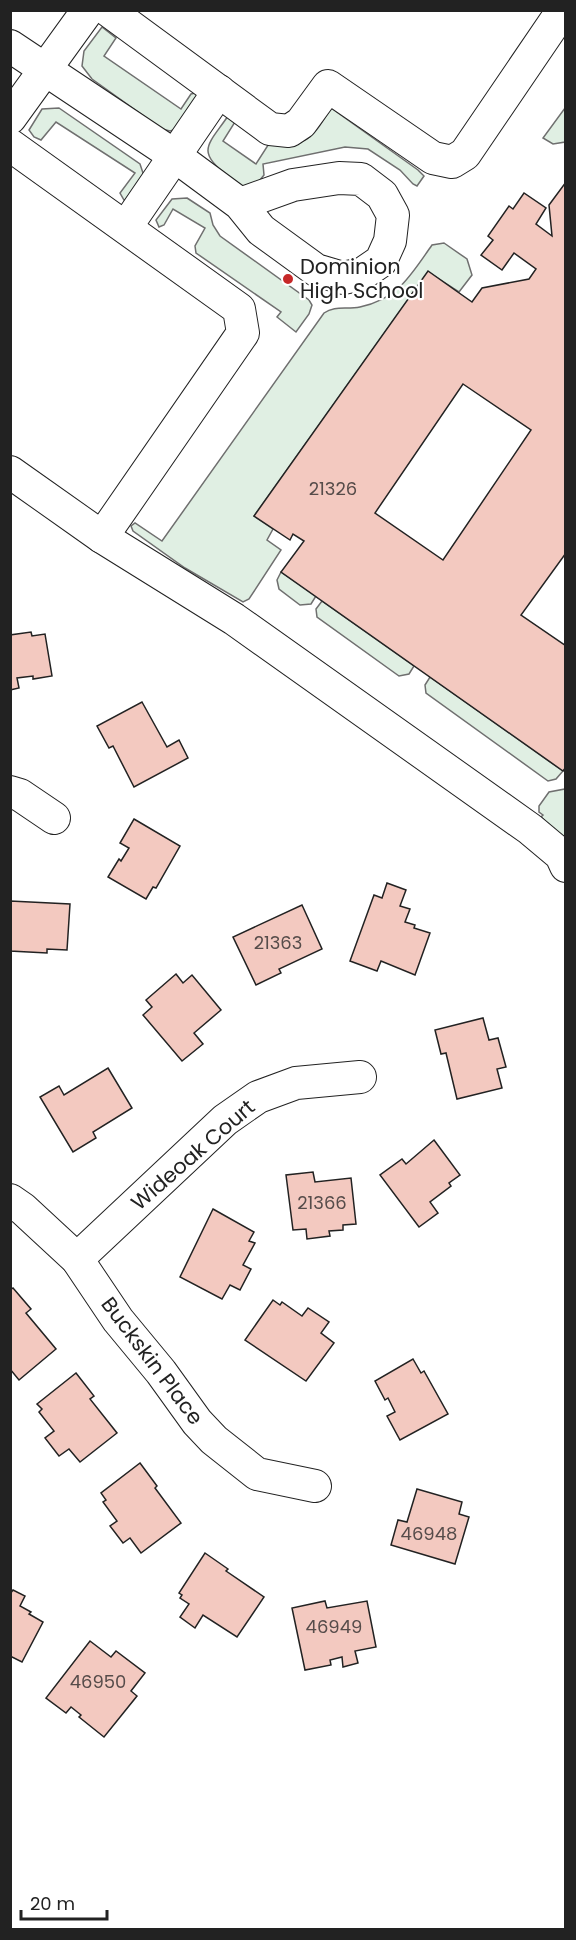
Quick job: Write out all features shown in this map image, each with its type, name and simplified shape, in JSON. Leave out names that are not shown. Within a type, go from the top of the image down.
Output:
[{"type":"street","points":[[10,118],[88,10]]},
{"type":"street","points":[[108,10],[270,129],[289,131],[301,123],[328,86],[433,158],[452,162],[465,154],[563,10]]},
{"type":"street","points":[[10,46],[176,156],[240,204]]},
{"type":"street","points":[[126,227],[219,91]]},
{"type":"street","points":[[10,145],[239,309],[243,333],[102,537]]},
{"type":"street","points":[[10,472],[102,537],[234,619],[530,829],[561,855],[566,866]]},
{"type":"street","points":[[10,792],[20,795],[54,818]]},
{"type":"street","name":"Wideoak Court","points":[[77,1259],[225,1120],[258,1097],[296,1083],[360,1077]]},
{"type":"street","name":"Buckskin Place","points":[[10,1200],[23,1209],[77,1259],[118,1320],[161,1372],[197,1422],[214,1440],[258,1474],[315,1486]]},
{"type":"green space","points":[[102,27],[116,38],[104,56],[181,109],[191,94],[198,94],[177,129],[170,131],[162,129],[92,79],[82,66],[84,51]]},
{"type":"green space","points":[[59,108],[140,164],[145,179],[129,200],[124,200],[120,193],[135,173],[56,122],[41,140],[34,137],[29,130],[42,109]]},
{"type":"green space","points":[[331,108],[418,170],[424,176],[417,186],[400,170],[368,149],[345,147],[263,164],[264,175],[252,190],[245,188],[217,167],[208,153],[211,141],[228,116],[235,122],[223,141],[256,164],[270,142],[293,143],[308,138],[319,127]]},
{"type":"green space","points":[[565,108],[565,142],[553,144],[543,138]]},
{"type":"green space","points":[[187,198],[210,213],[213,225],[220,236],[309,300],[312,305],[309,314],[296,332],[277,317],[281,312],[196,253],[195,246],[205,228],[173,209],[164,225],[159,227],[156,220],[172,199]]},
{"type":"green space","points":[[444,243],[467,259],[472,275],[459,292],[428,272],[254,516],[273,529],[267,540],[281,550],[249,599],[243,602],[185,568],[133,531],[131,526],[135,523],[162,541],[324,313],[337,308],[360,307],[384,298],[402,285],[432,245]]},
{"type":"green space","points":[[281,572],[316,596],[311,604],[300,605],[279,589],[277,580]]},
{"type":"green space","points":[[322,601],[414,666],[409,674],[399,676],[317,617],[316,609]]},
{"type":"green space","points":[[430,677],[563,771],[556,779],[548,781],[426,693],[425,685]]},
{"type":"green space","points":[[565,789],[565,840],[541,817],[543,815],[539,812],[539,806],[549,792]]},
{"type":"building","name":"Dominion High School","points":[[566,182],[566,553],[521,615],[566,646],[566,767],[563,771],[281,572],[304,541],[293,534],[290,540],[254,516],[428,271],[472,302],[482,288],[529,279],[536,269],[514,253],[502,270],[481,255],[493,240],[488,236],[509,206],[513,209],[524,193],[546,208],[536,224],[552,236],[549,205]],"holes":[[[463,384],[531,430],[443,560],[375,513]]]},
{"type":"building","points":[[31,632],[32,636],[45,634],[52,676],[33,679],[33,676],[17,678],[19,688],[10,690],[10,635]]},
{"type":"building","points":[[142,702],[167,747],[179,740],[188,758],[134,787],[113,746],[109,748],[97,726]]},
{"type":"building","points":[[134,819],[180,846],[156,888],[153,887],[146,899],[108,877],[129,848],[120,843]]},
{"type":"building","points":[[387,883],[406,890],[400,906],[410,909],[405,922],[415,925],[414,928],[430,933],[415,975],[381,961],[377,971],[350,961],[374,895],[382,898]]},
{"type":"building","points":[[10,901],[70,904],[67,950],[47,949],[47,953],[10,951]]},
{"type":"building","points":[[302,905],[322,949],[279,969],[281,973],[256,985],[233,937]]},
{"type":"building","points":[[176,974],[183,983],[192,975],[221,1010],[194,1033],[203,1044],[182,1061],[143,1015],[152,1007],[146,1000]]},
{"type":"building","points":[[483,1018],[489,1040],[498,1038],[506,1067],[497,1069],[502,1088],[457,1099],[446,1053],[441,1054],[435,1030]]},
{"type":"building","points":[[108,1068],[132,1108],[93,1132],[96,1138],[73,1152],[40,1097],[59,1086],[64,1095]]},
{"type":"building","points":[[434,1140],[460,1175],[449,1183],[451,1186],[430,1202],[438,1213],[419,1227],[380,1175],[402,1159],[406,1164]]},
{"type":"building","points":[[313,1172],[315,1182],[351,1178],[356,1224],[343,1225],[343,1230],[329,1231],[330,1236],[307,1239],[306,1229],[293,1230],[286,1175]]},
{"type":"building","points":[[213,1209],[254,1232],[249,1241],[255,1243],[243,1265],[251,1269],[240,1290],[230,1285],[222,1299],[180,1277]]},
{"type":"building","points":[[13,1288],[31,1309],[26,1313],[56,1349],[19,1380],[10,1369],[10,1290]]},
{"type":"building","points":[[273,1300],[280,1305],[282,1302],[302,1316],[308,1308],[329,1322],[321,1333],[334,1343],[306,1381],[245,1340]]},
{"type":"building","points":[[413,1359],[421,1373],[424,1371],[448,1414],[400,1440],[387,1416],[395,1412],[388,1398],[385,1400],[375,1381]]},
{"type":"building","points":[[76,1373],[94,1396],[90,1399],[117,1433],[80,1462],[69,1449],[59,1456],[45,1438],[54,1431],[39,1412],[42,1409],[37,1404]]},
{"type":"building","points":[[140,1463],[181,1523],[141,1553],[130,1538],[123,1543],[110,1526],[117,1521],[103,1502],[106,1500],[101,1493]]},
{"type":"building","points":[[417,1489],[462,1502],[459,1514],[469,1517],[455,1564],[391,1545],[398,1520],[407,1522]]},
{"type":"building","points":[[205,1553],[228,1569],[226,1571],[264,1597],[237,1637],[203,1615],[195,1628],[180,1617],[189,1604],[180,1598],[182,1595],[179,1593]]},
{"type":"building","points":[[13,1590],[25,1596],[20,1606],[43,1622],[22,1662],[10,1656],[10,1594]]},
{"type":"building","points":[[325,1601],[327,1608],[367,1601],[376,1647],[355,1651],[358,1663],[343,1667],[342,1657],[330,1660],[331,1665],[305,1670],[292,1608]]},
{"type":"building","points":[[90,1641],[111,1657],[116,1651],[145,1673],[131,1691],[137,1696],[104,1737],[79,1717],[81,1715],[71,1707],[66,1713],[46,1698]]},
{"type":"place","name":"Dominion High School","points":[[288,279]]}]
